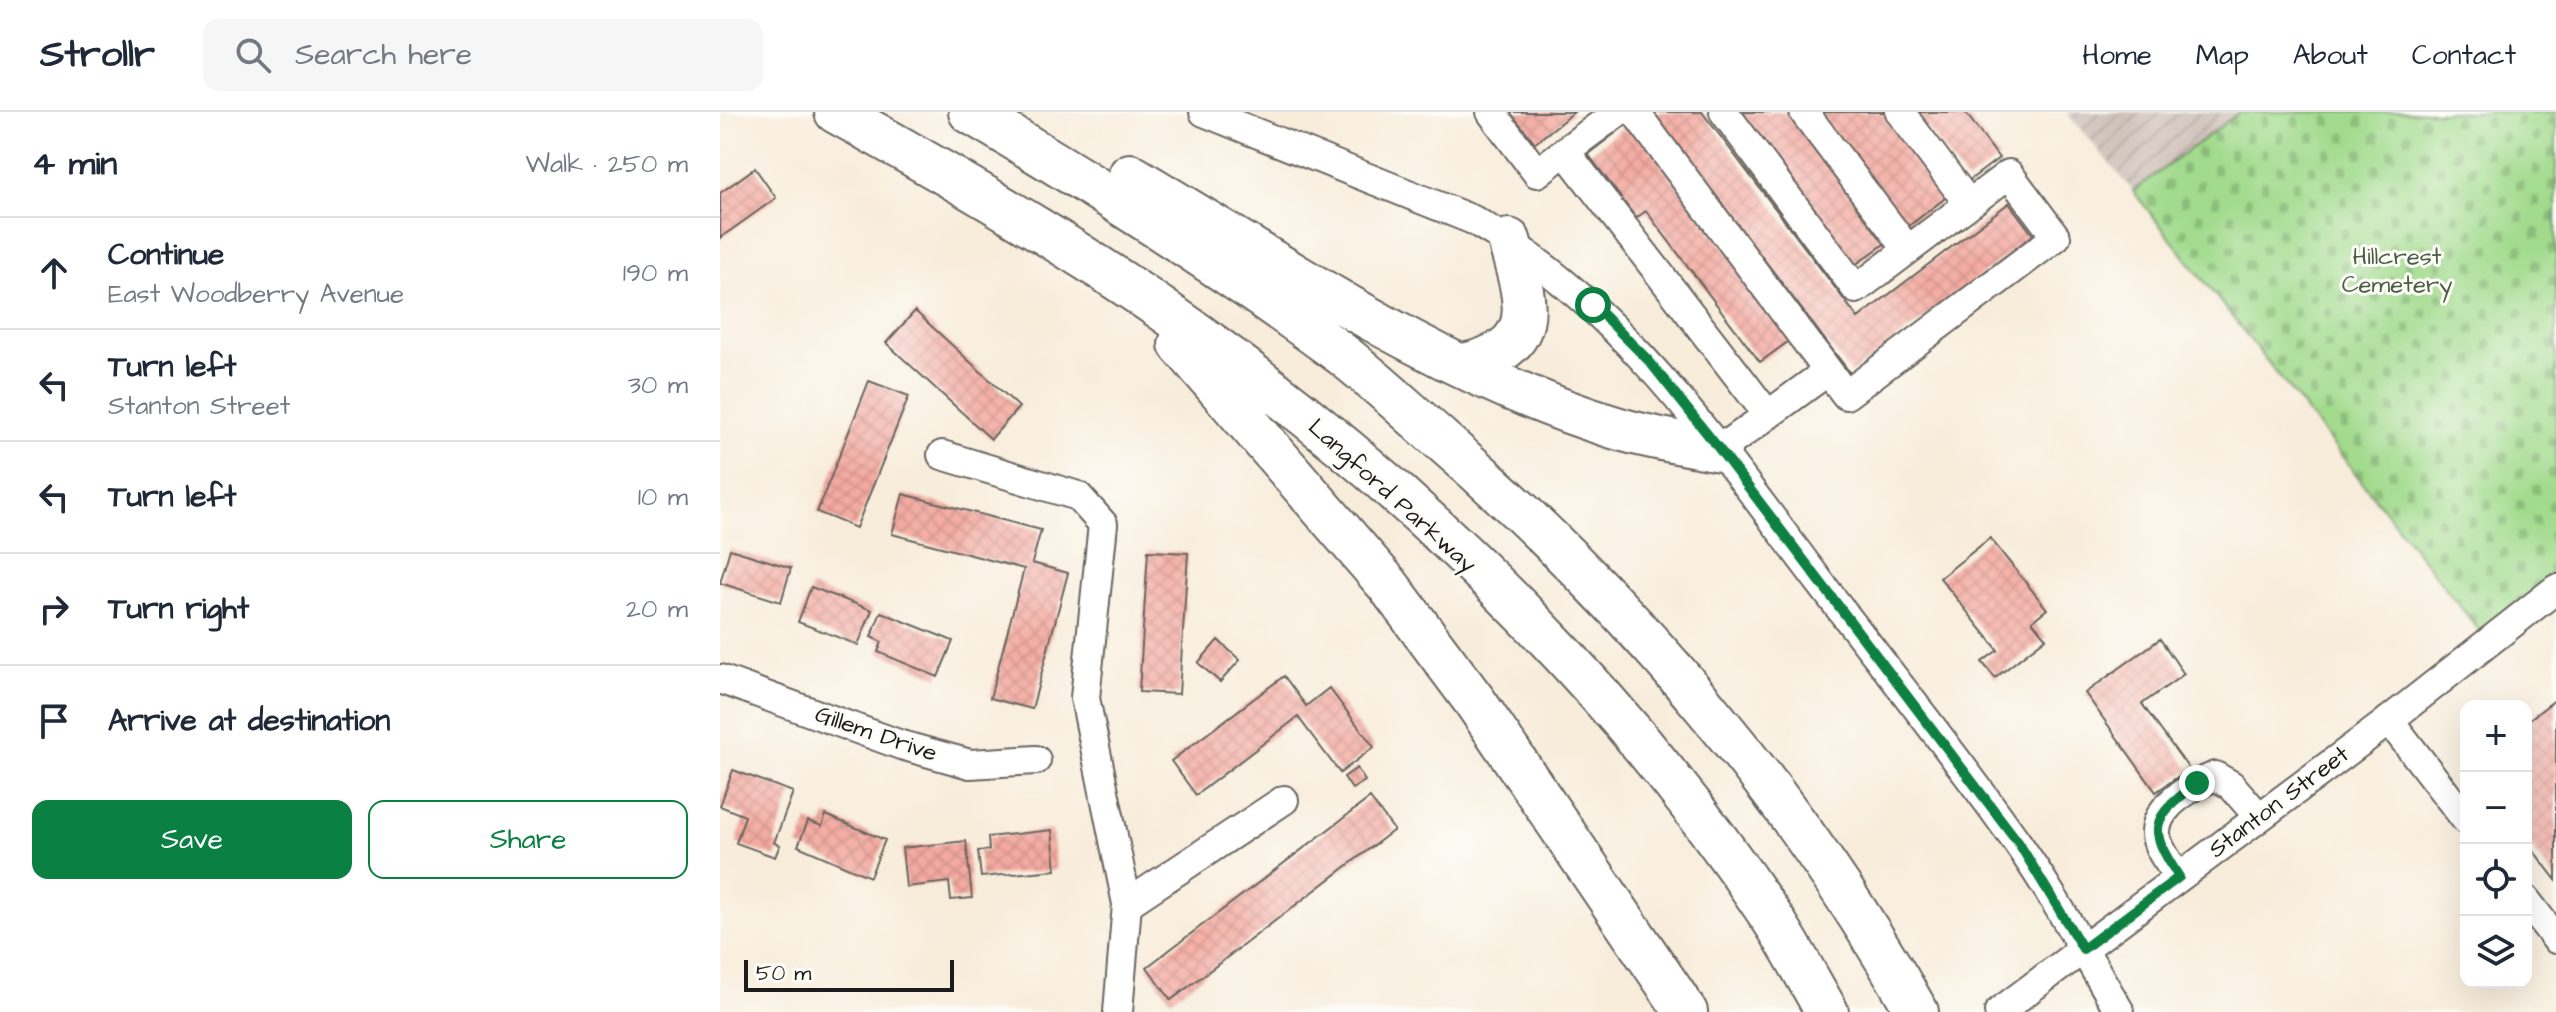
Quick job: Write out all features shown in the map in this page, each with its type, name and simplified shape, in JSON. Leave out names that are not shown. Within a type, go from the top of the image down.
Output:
[{"type":"highway","name":"Langford Parkway","points":[[836,112],[1128,287],[1230,357],[1348,452],[1523,615],[1612,710],[1703,823],[1773,919],[1827,1012]]},
{"type":"highway","points":[[970,112],[1143,215],[1344,357],[1518,506],[1643,635],[1738,747],[1815,848],[1887,959],[1917,1012]]},
{"type":"highway","points":[[992,112],[1099,157],[1383,325],[1522,393],[1614,427],[1720,450]]},
{"type":"highway","points":[[1464,365],[1500,354],[1516,341],[1525,323],[1523,297],[1509,240]]},
{"type":"highway","points":[[1128,287],[1388,585],[1476,703],[1686,1012]]},
{"type":"street","points":[[1204,112],[1435,202],[1509,240],[1593,305],[1649,361],[1720,450],[2018,842],[2120,1012]]},
{"type":"street","points":[[1491,112],[1537,173],[1618,112]]},
{"type":"street","points":[[1635,112],[1846,395],[2056,237],[2009,174],[1856,289],[1724,112]]},
{"type":"street","points":[[1804,112],[1908,250]]},
{"type":"street","points":[[1900,112],[1969,204]]},
{"type":"street","points":[[1565,151],[1768,415]]},
{"type":"street","points":[[1720,450],[1828,371]]},
{"type":"street","points":[[942,455],[1078,496],[1103,524],[1085,698],[1127,904],[1118,1012]]},
{"type":"street","name":"Stanton Street","points":[[1999,1012],[2389,720],[2556,589]]},
{"type":"street","name":"Gillem Drive","points":[[720,679],[901,745],[970,764],[1036,760]]},
{"type":"street","points":[[2389,720],[2458,809]]},
{"type":"street","points":[[2179,877],[2159,846],[2156,832],[2161,816],[2197,783],[2215,776],[2231,785],[2259,817]]},
{"type":"street","points":[[1127,904],[1284,800]]},
{"type":"street","points":[[2532,908],[2556,939]]},
{"type":"shaded area","points":[[2066,112],[2240,112],[2133,191]]},
{"type":"green space","name":"Hillcrest Cemetery","points":[[2240,112],[2556,112],[2556,578],[2482,634],[2133,191]]},
{"type":"building","points":[[1510,112],[1574,112],[1535,143]]},
{"type":"building","points":[[1652,112],[1702,112],[1858,318],[2009,203],[2033,235],[1851,374]]},
{"type":"building","points":[[1740,112],[1789,112],[1887,242],[1855,265]]},
{"type":"building","points":[[1818,112],[1885,112],[1948,196],[1906,228]]},
{"type":"building","points":[[1915,112],[1965,112],[1999,158],[1967,182]]},
{"type":"building","points":[[1630,122],[1793,338],[1760,362],[1646,211],[1636,218],[1588,154]]},
{"type":"building","points":[[755,168],[776,198],[720,238],[720,193]]},
{"type":"building","points":[[915,311],[1019,407],[991,439],[886,343]]},
{"type":"building","points":[[869,381],[909,396],[856,528],[817,512]]},
{"type":"building","points":[[903,494],[1041,530],[1032,563],[1068,573],[1032,709],[990,698],[1024,569],[892,534]]},
{"type":"building","points":[[1990,538],[2047,609],[2032,621],[2046,638],[1995,678],[1982,662],[1998,650],[1940,578]]},
{"type":"building","points":[[730,549],[791,568],[781,602],[720,583]]},
{"type":"building","points":[[1148,551],[1188,553],[1179,694],[1139,692]]},
{"type":"building","points":[[811,587],[872,610],[858,645],[798,622]]},
{"type":"building","points":[[881,612],[953,641],[938,677],[878,652],[882,642],[871,637]]},
{"type":"building","points":[[2160,639],[2184,674],[2142,704],[2189,769],[2156,792],[2085,693]]},
{"type":"building","points":[[1218,640],[1240,660],[1220,682],[1198,663]]},
{"type":"building","points":[[1284,676],[1306,706],[1329,688],[1374,747],[1340,773],[1298,717],[1196,795],[1171,761]]},
{"type":"building","points":[[2556,699],[2556,880],[2532,849],[2532,717]]},
{"type":"building","points":[[1357,768],[1365,781],[1352,789],[1344,777]]},
{"type":"building","points":[[733,770],[793,792],[774,843],[780,845],[775,857],[736,843],[745,816],[720,806]]},
{"type":"building","points":[[1370,798],[1394,830],[1171,1000],[1147,967]]},
{"type":"building","points":[[826,815],[885,840],[870,877],[798,846],[808,821],[822,826]]},
{"type":"building","points":[[1052,830],[1056,870],[981,877],[978,851],[989,850],[988,837]]},
{"type":"building","points":[[966,841],[972,898],[951,900],[949,882],[906,887],[902,848]]},
{"type":"route","points":[[1593,305],[1649,361],[1720,450],[2018,842],[2083,949],[2179,877],[2159,846],[2156,832],[2161,816],[2197,783]]}]
